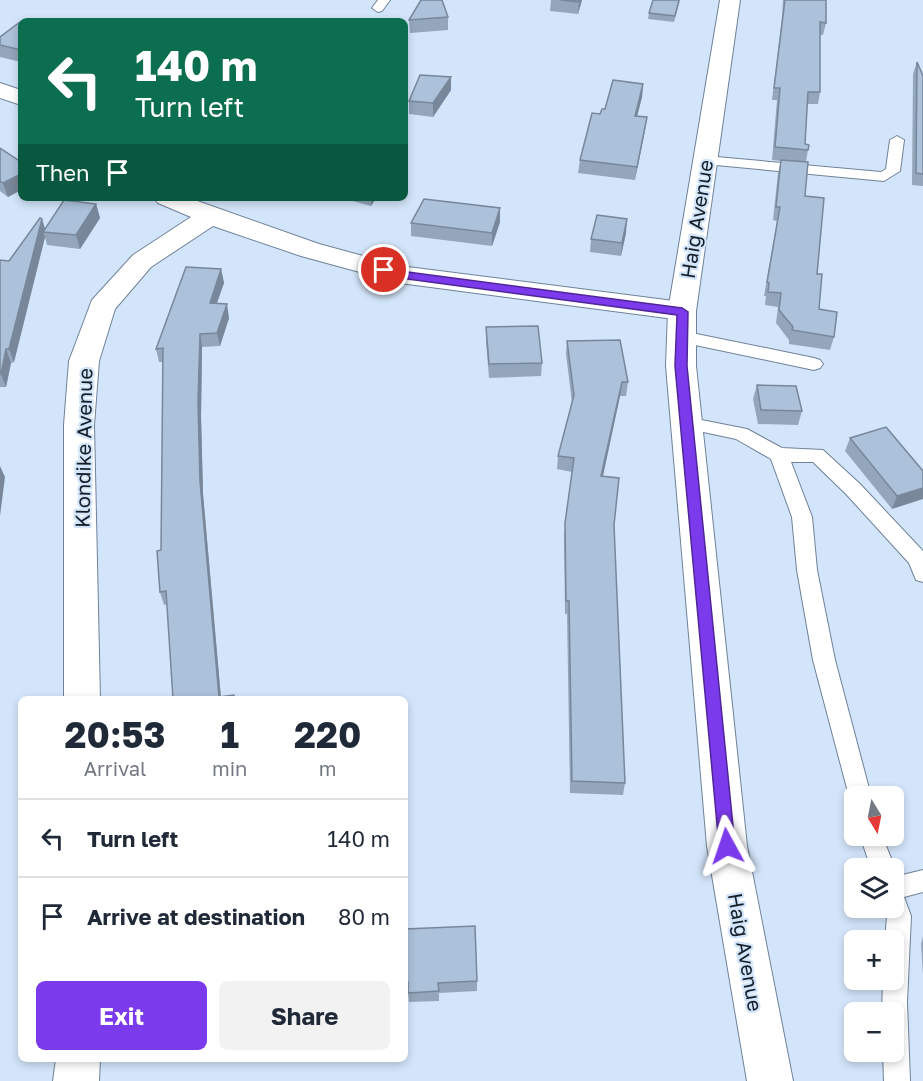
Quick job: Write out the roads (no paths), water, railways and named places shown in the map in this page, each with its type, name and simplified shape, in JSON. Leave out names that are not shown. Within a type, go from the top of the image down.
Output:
[{"type":"street","name":"Haig Avenue","points":[[730,0],[682,324],[681,366],[727,846],[770,1081]]},
{"type":"street","points":[[0,90],[18,97]]},
{"type":"street","points":[[174,201],[210,216],[310,250],[400,274],[682,324]]},
{"type":"street","name":"Klondike Avenue","points":[[82,696],[79,425],[84,360],[102,306],[142,261],[210,216]]},
{"type":"street","points":[[76,1081],[78,1062]]},
{"type":"lane","points":[[705,160],[884,177],[893,171],[897,140]]},
{"type":"lane","points":[[682,324],[814,364]]},
{"type":"lane","points":[[686,423],[741,434],[779,455],[817,455],[853,489],[918,559],[923,574]]},
{"type":"lane","points":[[779,455],[802,517],[807,570],[824,660],[857,786]]},
{"type":"lane","points":[[904,886],[923,881]]},
{"type":"lane","points":[[897,1081],[894,1002],[899,918]]}]
